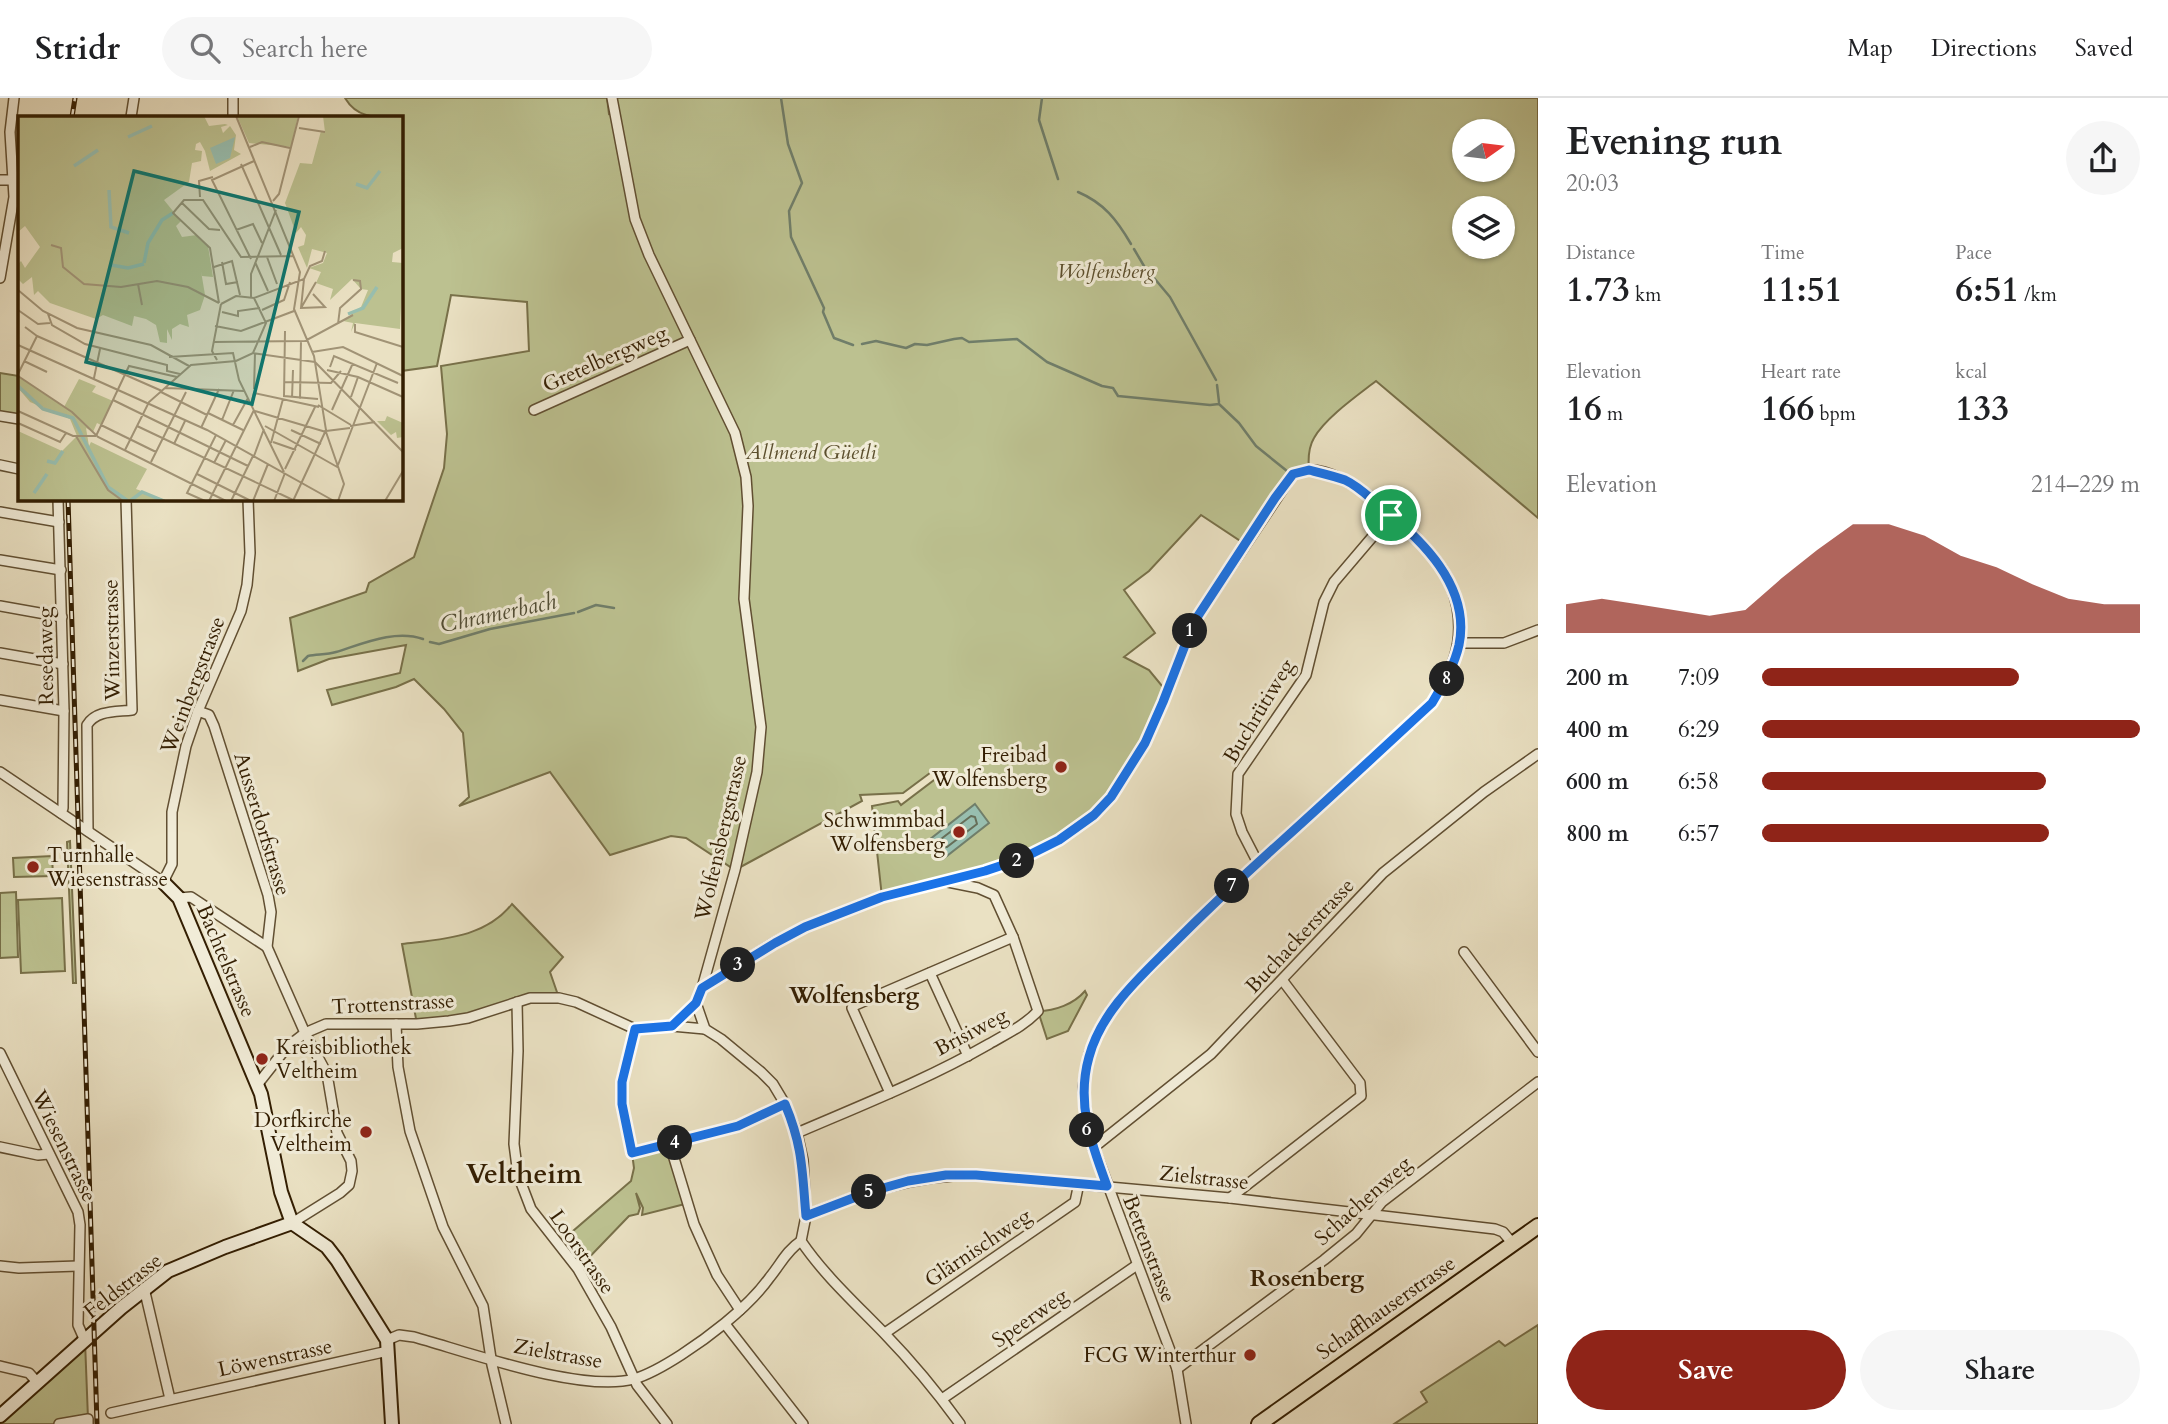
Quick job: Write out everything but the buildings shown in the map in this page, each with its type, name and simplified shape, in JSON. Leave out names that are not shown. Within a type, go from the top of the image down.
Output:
[{"type":"main road","name":"Schaffhauserstrasse","points":[[1259,1424],[1538,1226]]},
{"type":"street","points":[[0,278],[16,180],[10,132],[14,98]]},
{"type":"street","points":[[131,116],[134,98]]},
{"type":"street","points":[[233,98],[233,116]]},
{"type":"street","name":"Wolfensbergstrasse","points":[[612,98],[635,219],[649,255],[730,423],[743,460],[748,506],[744,599],[761,727],[757,772],[735,870],[696,1003]]},
{"type":"street","points":[[0,180],[16,180]]},
{"type":"street","name":"Gretelbergweg","points":[[534,410],[690,340]]},
{"type":"street","points":[[0,415],[18,419]]},
{"type":"street","points":[[0,465],[18,469]]},
{"type":"street","name":"Bettenstrasse","points":[[946,881],[1021,859],[1059,840],[1094,815],[1111,797],[1145,743],[1194,622],[1293,474],[1309,470],[1347,481],[1391,515],[1427,549],[1446,575],[1457,607],[1459,643],[1449,675],[1432,703],[1258,863],[1138,980],[1112,1009],[1089,1054],[1083,1087],[1085,1119],[1093,1148],[1177,1369],[1186,1424]]},
{"type":"street","name":"Resedaweg","points":[[58,500],[64,711],[64,808],[61,813]]},
{"type":"street","name":"Winzerstrasse","points":[[88,831],[87,725],[92,717],[100,714],[132,710],[126,500]]},
{"type":"street","name":"Weinbergstrasse","points":[[163,882],[172,864],[172,812],[186,746],[198,710],[240,611],[247,585],[250,553],[248,500]]},
{"type":"street","points":[[0,512],[59,522]]},
{"type":"street","name":"Buchrütiweg","points":[[1258,863],[1236,814],[1238,775],[1306,675],[1324,602],[1334,582],[1391,515]]},
{"type":"street","points":[[0,560],[61,570]]},
{"type":"street","points":[[0,606],[62,617]]},
{"type":"street","points":[[1459,643],[1504,643],[1538,630]]},
{"type":"street","points":[[0,653],[63,664]]},
{"type":"street","points":[[0,700],[64,711]]},
{"type":"street","name":"Ausserdorfstrasse","points":[[198,710],[209,715],[214,726],[268,895],[271,912],[267,947]]},
{"type":"street","name":"Buchackerstrasse","points":[[1093,1148],[1211,1054],[1383,873],[1484,792],[1538,754]]},
{"type":"street","name":"Bachtelstrasse","points":[[0,772],[163,882],[179,898],[257,1085],[266,1114],[281,1192],[292,1223]]},
{"type":"street","points":[[702,988],[805,927],[882,897],[946,881]]},
{"type":"street","name":"Brisiweg","points":[[797,1133],[968,1056],[1028,1021],[1038,1011],[1013,937],[994,895],[978,888],[946,881]]},
{"type":"street","points":[[179,898],[191,897],[267,947],[305,1034],[327,1074],[337,1133],[351,1161],[349,1185],[292,1223],[327,1247],[388,1345],[391,1424]]},
{"type":"street","points":[[890,1093],[853,1006],[1013,937]]},
{"type":"street","points":[[1464,953],[1538,1052]]},
{"type":"street","points":[[930,973],[968,1056]]},
{"type":"street","points":[[1230,1198],[1361,1096],[1360,1083],[1283,981]]},
{"type":"street","name":"Trottenstrasse","points":[[257,1085],[279,1056],[305,1034],[326,1024],[449,1021],[468,1018],[530,998],[559,998],[576,1002],[635,1029],[672,1026],[705,1029]]},
{"type":"street","name":"Loorstrasse","points":[[517,1002],[514,1144],[518,1175],[531,1209],[578,1269],[611,1327],[637,1385],[667,1424]]},
{"type":"street","points":[[672,1026],[696,1003],[705,1029],[721,1038],[773,1084],[797,1133],[803,1160],[806,1216],[801,1241],[847,1297],[884,1333],[942,1399],[960,1424]]},
{"type":"street","points":[[396,1024],[398,1067],[410,1131],[443,1227],[483,1306],[491,1359],[506,1424]]},
{"type":"street","points":[[635,1029],[622,1082],[622,1104],[632,1153],[738,1126],[785,1104]]},
{"type":"street","name":"Wiesenstrasse","points":[[0,1053],[78,1212],[78,1325],[85,1341]]},
{"type":"street","name":"Schachenweg","points":[[1177,1369],[1324,1260],[1356,1234],[1382,1202],[1538,1082]]},
{"type":"street","points":[[670,1144],[694,1224],[718,1275],[740,1310]]},
{"type":"street","points":[[0,1147],[38,1155],[49,1154]]},
{"type":"street","name":"Zielstrasse","points":[[806,1216],[869,1192],[908,1181],[946,1175],[987,1175],[1230,1198],[1495,1229],[1503,1232],[1513,1244]]},
{"type":"street","name":"Glärnischweg","points":[[884,1333],[1075,1202],[1079,1183]]},
{"type":"street","name":"Feldstrasse","points":[[0,1416],[144,1288],[168,1270],[292,1223]]},
{"type":"street","name":"Zielstrasse","points":[[388,1345],[399,1335],[414,1336],[555,1376],[592,1381],[635,1378],[697,1345],[725,1324],[769,1279],[792,1246],[801,1241]]},
{"type":"street","name":"Speerweg","points":[[942,1399],[1137,1265]]},
{"type":"street","points":[[0,1266],[78,1266]]},
{"type":"street","points":[[144,1288],[170,1399]]},
{"type":"street","points":[[725,1324],[803,1424]]},
{"type":"street","name":"Löwenstrasse","points":[[111,1413],[388,1345]]},
{"type":"street","points":[[0,1366],[29,1373],[37,1382]]},
{"type":"street","points":[[59,1424],[88,1421]]},
{"type":"green space","name":"Allmend Güetli","points":[[345,98],[607,98],[609,114],[614,113],[612,98],[1538,98],[1538,518],[1376,381],[1342,407],[1319,430],[1310,450],[1309,470],[1293,474],[1245,544],[1201,515],[1149,571],[1124,590],[1155,633],[1124,657],[1149,670],[1167,692],[1145,743],[1094,815],[1021,859],[882,897],[872,806],[898,801],[901,805],[938,777],[935,773],[930,773],[903,793],[860,795],[862,801],[735,870],[686,838],[671,836],[610,855],[550,772],[459,806],[469,797],[463,733],[414,679],[396,687],[332,705],[327,690],[400,673],[406,645],[329,659],[298,671],[290,618],[366,592],[369,583],[414,557],[444,468],[447,434],[441,366],[529,351],[527,302],[451,295],[437,366],[402,371],[402,116],[362,114]]},
{"type":"green space","points":[[0,373],[18,376],[18,417],[0,413]]},
{"type":"green space","points":[[70,841],[76,983],[73,983],[67,842]]},
{"type":"green space","name":"Turnhalle Wiesenstrasse","points":[[52,856],[53,876],[14,877],[13,858]]},
{"type":"green space","points":[[16,892],[18,957],[0,958],[0,893]]},
{"type":"green space","points":[[62,898],[65,971],[21,973],[18,900]]},
{"type":"green space","points":[[512,904],[563,957],[550,972],[559,998],[530,998],[468,1018],[417,1024],[402,944],[448,938],[476,930],[489,924]]},
{"type":"green space","points":[[1085,991],[1087,995],[1068,1031],[1047,1039],[1038,1011],[1064,1006]]},
{"type":"green space","points":[[670,1145],[685,1204],[642,1215],[643,1208],[636,1193],[640,1208],[638,1214],[629,1216],[578,1269],[558,1244],[631,1181],[634,1168],[632,1153]]},
{"type":"green space","points":[[1538,1325],[1538,1424],[1394,1424],[1427,1402],[1421,1392],[1499,1341],[1505,1346]]},
{"type":"green space","points":[[85,1341],[88,1419],[59,1424],[0,1424],[0,1416]]},
{"type":"water","name":"Schwimmbad Wolfensberg","points":[[975,804],[989,823],[943,859],[929,840]]},
{"type":"waterway","points":[[781,98],[788,144],[802,183],[789,211],[791,237],[824,308],[823,312],[834,338],[853,345]]},
{"type":"waterway","points":[[1042,98],[1039,120],[1058,179]]},
{"type":"waterway","points":[[1078,192],[1109,213],[1131,244]]},
{"type":"waterway","points":[[1134,249],[1144,266],[1170,297],[1216,380]]},
{"type":"waterway","points":[[862,344],[876,341],[906,348],[915,344],[927,345],[962,338],[969,342],[1017,339],[1047,362],[1102,386],[1113,388],[1118,396],[1219,404],[1239,423],[1256,446],[1287,471]]},
{"type":"waterway","points":[[1217,385],[1219,402]]},
{"type":"waterway","name":"Chramerbach","points":[[578,612],[596,605],[614,608]]},
{"type":"waterway","name":"Chramerbach","points":[[430,642],[439,644],[490,629],[574,613]]},
{"type":"waterway","name":"Chramerbach","points":[[303,661],[308,656],[332,653],[390,637],[412,636],[423,639]]},
{"type":"railway","points":[[72,116],[75,98]]},
{"type":"railway","points":[[68,500],[97,1424]]},
{"type":"place","name":"Freibad Wolfensberg","points":[[1061,767]]},
{"type":"place","name":"Schwimmbad Wolfensberg","points":[[959,832]]},
{"type":"place","name":"Turnhalle Wiesenstrasse","points":[[33,867]]},
{"type":"place","name":"Kreisbibliothek Veltheim","points":[[262,1059]]},
{"type":"place","name":"Dorfkirche Veltheim","points":[[366,1132]]},
{"type":"place","name":"FCG Winterthur","points":[[1250,1355]]},
{"type":"district","name":"Wolfensberg","points":[[854,995]]},
{"type":"district","name":"Veltheim","points":[[524,1174]]},
{"type":"district","name":"Rosenberg","points":[[1307,1278]]},
{"type":"route","points":[[1309,470],[1347,481],[1391,515],[1410,531],[1434,558],[1451,587],[1457,607],[1459,643],[1449,675],[1432,703],[1222,895],[1112,1009],[1089,1054],[1083,1087],[1088,1132],[1107,1186],[946,1175],[908,1181],[869,1192],[806,1216],[803,1160],[797,1133],[785,1104],[738,1126],[632,1153],[622,1104],[622,1082],[635,1029],[672,1026],[696,1003],[702,988],[805,927],[882,897],[1021,859],[1059,840],[1094,815],[1111,797],[1145,743],[1194,622],[1293,474],[1309,470]]}]
